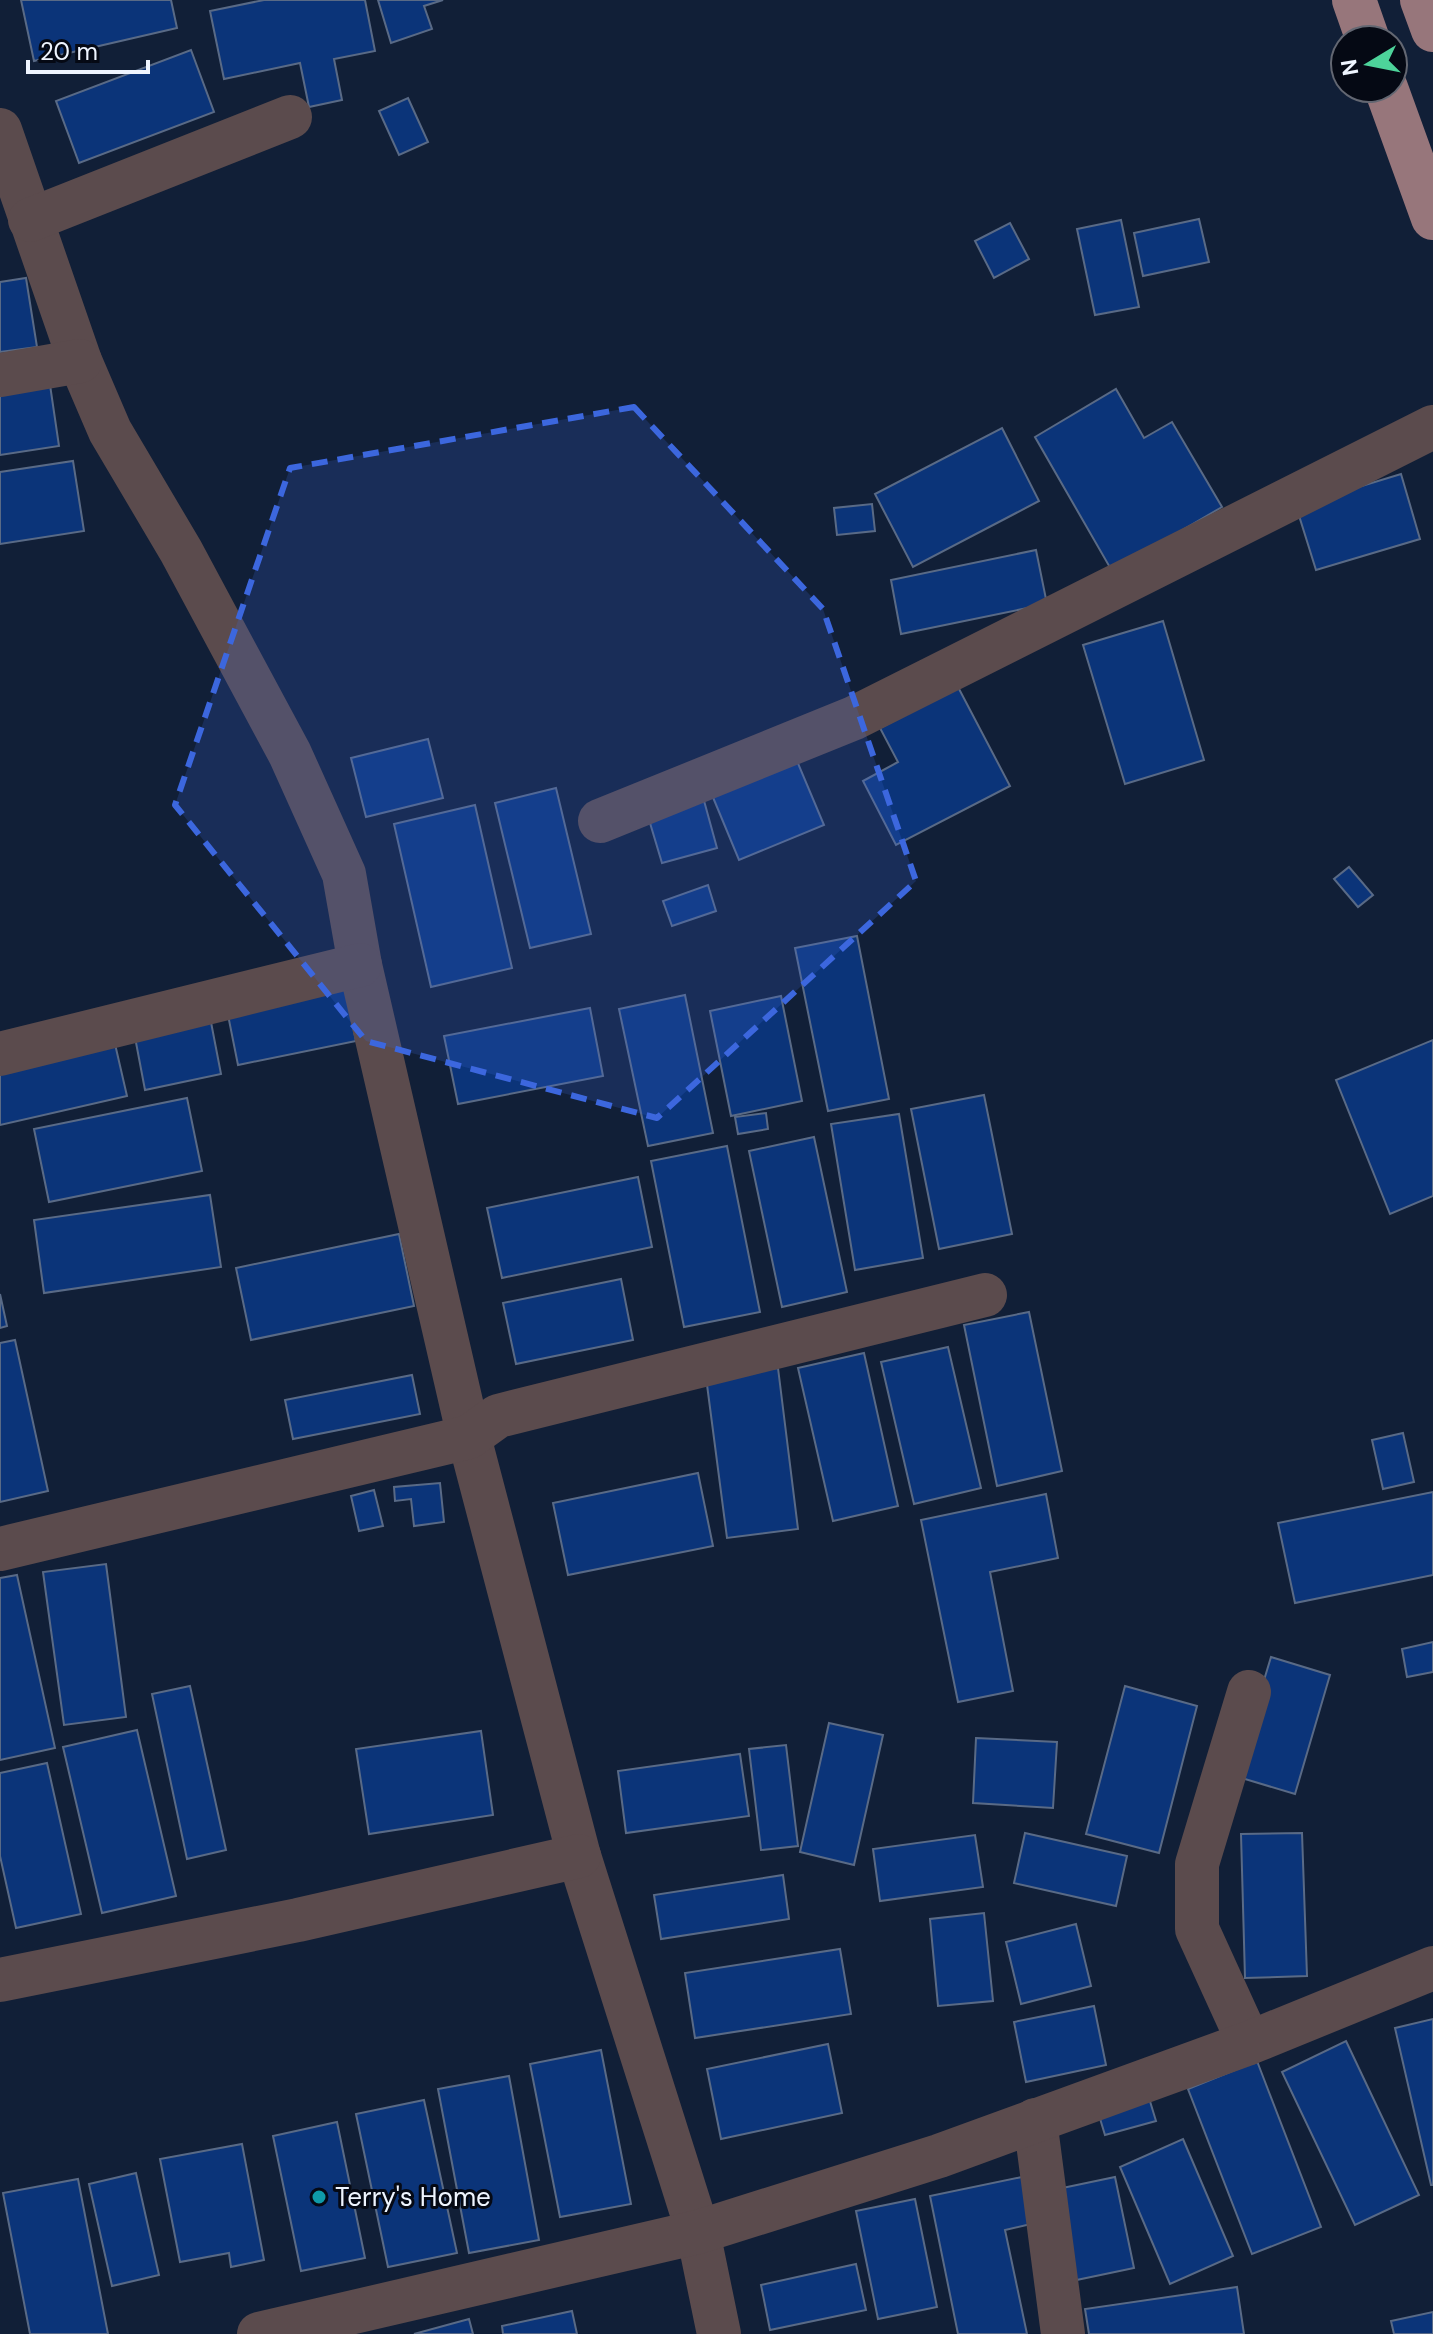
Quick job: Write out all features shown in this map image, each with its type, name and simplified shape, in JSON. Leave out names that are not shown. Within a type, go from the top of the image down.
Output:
[{"type":"main road","points":[[1354,0],[1362,24]]},
{"type":"main road","points":[[1422,0],[1433,30]]},
{"type":"main road","points":[[1392,104],[1433,218]]},
{"type":"street","points":[[30,220],[290,117]]},
{"type":"street","points":[[0,130],[80,361],[110,431],[181,551],[290,754],[344,874],[360,965],[469,1437],[579,1856],[698,2232],[719,2334]]},
{"type":"street","points":[[0,375],[80,361]]},
{"type":"street","points":[[600,821],[854,718],[1433,427]]},
{"type":"street","points":[[0,1054],[360,965]]},
{"type":"street","points":[[0,1549],[469,1437],[498,1416],[985,1295]]},
{"type":"street","points":[[1249,1692],[1197,1864],[1197,1929],[1249,2043]]},
{"type":"street","points":[[0,1980],[298,1920],[579,1856]]},
{"type":"street","points":[[259,2334],[698,2232],[939,2156],[1249,2043],[1433,1968]]},
{"type":"street","points":[[1035,2120],[1063,2334]]},
{"type":"highlighted area","points":[[634,407],[823,609],[916,881],[657,1118],[366,1041],[175,805],[290,468]]},
{"type":"building","points":[[21,0],[171,0],[177,28],[34,61]]},
{"type":"building","points":[[264,0],[365,0],[375,51],[334,59],[342,100],[309,107],[300,63],[224,79],[210,11]]},
{"type":"building","points":[[378,0],[443,0],[424,6],[432,29],[391,43]]},
{"type":"building","points":[[191,50],[214,112],[79,163],[56,101]]},
{"type":"building","points":[[408,98],[428,142],[399,155],[379,111]]},
{"type":"building","points":[[1199,219],[1209,262],[1143,276],[1134,233]]},
{"type":"building","points":[[1121,220],[1139,307],[1095,315],[1077,229]]},
{"type":"building","points":[[1010,223],[1029,259],[994,278],[975,241]]},
{"type":"building","points":[[26,278],[37,347],[0,352],[0,282]]},
{"type":"building","points":[[49,378],[59,446],[0,455],[0,385]]},
{"type":"building","points":[[1116,389],[1144,438],[1172,422],[1222,507],[1112,571],[1035,437]]},
{"type":"building","points":[[1002,428],[1039,501],[913,567],[875,494]]},
{"type":"building","points":[[73,461],[84,531],[0,544],[0,472]]},
{"type":"building","points":[[1401,474],[1420,539],[1316,570],[1296,506]]},
{"type":"building","points":[[872,504],[875,531],[837,535],[834,508]]},
{"type":"building","points":[[1036,550],[1047,604],[901,634],[891,580]]},
{"type":"building","points":[[1163,621],[1204,760],[1125,784],[1083,645]]},
{"type":"building","points":[[958,687],[1010,786],[896,845],[863,781],[898,762],[880,728]]},
{"type":"building","points":[[428,739],[443,798],[366,817],[351,758]]},
{"type":"building","points":[[797,761],[824,825],[739,860],[712,795]]},
{"type":"building","points":[[556,788],[591,934],[530,948],[495,803]]},
{"type":"building","points":[[703,797],[717,848],[662,863],[647,813]]},
{"type":"building","points":[[475,805],[512,968],[431,987],[394,824]]},
{"type":"building","points":[[1349,867],[1373,895],[1358,907],[1334,879]]},
{"type":"building","points":[[708,885],[716,911],[672,926],[663,901]]},
{"type":"building","points":[[857,936],[889,1099],[828,1111],[795,948]]},
{"type":"building","points":[[345,986],[356,1041],[238,1065],[227,1010]]},
{"type":"building","points":[[685,995],[713,1133],[648,1146],[619,1009]]},
{"type":"building","points":[[781,996],[802,1101],[731,1116],[710,1011]]},
{"type":"building","points":[[590,1008],[603,1076],[458,1104],[444,1036]]},
{"type":"building","points":[[210,1017],[221,1074],[145,1090],[134,1032]]},
{"type":"building","points":[[1433,1040],[1433,1196],[1390,1214],[1336,1080]]},
{"type":"building","points":[[115,1044],[127,1096],[0,1125],[0,1070]]},
{"type":"building","points":[[984,1095],[1012,1234],[939,1249],[911,1109]]},
{"type":"building","points":[[187,1098],[202,1171],[49,1202],[34,1129]]},
{"type":"building","points":[[766,1113],[768,1129],[738,1134],[735,1117]]},
{"type":"building","points":[[899,1114],[923,1258],[855,1270],[831,1124]]},
{"type":"building","points":[[814,1137],[847,1292],[782,1307],[749,1151]]},
{"type":"building","points":[[727,1146],[760,1312],[684,1327],[651,1161]]},
{"type":"building","points":[[638,1177],[652,1247],[502,1278],[487,1208]]},
{"type":"building","points":[[210,1195],[221,1267],[44,1293],[34,1220]]},
{"type":"building","points":[[399,1234],[414,1306],[251,1340],[236,1268]]},
{"type":"building","points":[[621,1279],[633,1340],[516,1364],[503,1303]]},
{"type":"building","points":[[0,1294],[7,1326],[0,1328]]},
{"type":"building","points":[[1029,1312],[1062,1471],[997,1486],[964,1325]]},
{"type":"building","points":[[15,1340],[48,1491],[0,1502],[0,1343]]},
{"type":"building","points":[[948,1347],[981,1488],[914,1504],[881,1362]]},
{"type":"building","points":[[864,1353],[898,1506],[833,1521],[798,1368]]},
{"type":"building","points":[[778,1368],[798,1529],[727,1538],[706,1377]]},
{"type":"building","points":[[412,1375],[420,1414],[293,1439],[285,1400]]},
{"type":"building","points":[[1403,1433],[1414,1482],[1383,1489],[1372,1440]]},
{"type":"building","points":[[698,1473],[713,1546],[568,1575],[553,1503]]},
{"type":"building","points":[[440,1483],[444,1522],[414,1526],[411,1499],[395,1501],[394,1487]]},
{"type":"building","points":[[374,1490],[383,1526],[359,1531],[351,1496]]},
{"type":"building","points":[[1433,1492],[1433,1575],[1295,1603],[1278,1523]]},
{"type":"building","points":[[1046,1494],[1058,1558],[990,1572],[1013,1691],[958,1702],[921,1520]]},
{"type":"building","points":[[106,1564],[126,1717],[64,1725],[43,1572]]},
{"type":"building","points":[[17,1575],[55,1748],[0,1760],[0,1578]]},
{"type":"building","points":[[1433,1642],[1433,1672],[1407,1677],[1402,1649]]},
{"type":"building","points":[[1271,1657],[1330,1675],[1295,1794],[1235,1776]]},
{"type":"building","points":[[190,1686],[226,1850],[187,1859],[152,1694]]},
{"type":"building","points":[[1125,1686],[1197,1706],[1159,1853],[1086,1834]]},
{"type":"building","points":[[829,1723],[883,1735],[854,1865],[800,1852]]},
{"type":"building","points":[[137,1730],[176,1896],[102,1913],[63,1747]]},
{"type":"building","points":[[481,1731],[493,1815],[369,1834],[356,1749]]},
{"type":"building","points":[[976,1738],[1057,1742],[1053,1808],[973,1803]]},
{"type":"building","points":[[786,1745],[798,1846],[761,1850],[749,1749]]},
{"type":"building","points":[[740,1754],[749,1816],[626,1833],[618,1771]]},
{"type":"building","points":[[47,1763],[81,1914],[16,1928],[0,1856],[0,1773]]},
{"type":"building","points":[[1025,1833],[1127,1856],[1116,1906],[1014,1883]]},
{"type":"building","points":[[1302,1833],[1307,1976],[1245,1978],[1241,1834]]},
{"type":"building","points":[[975,1835],[983,1887],[880,1901],[873,1849]]},
{"type":"building","points":[[783,1875],[789,1919],[661,1939],[654,1895]]},
{"type":"building","points":[[984,1913],[993,2001],[938,2006],[930,1919]]},
{"type":"building","points":[[1076,1924],[1091,1986],[1021,2004],[1006,1942]]},
{"type":"building","points":[[840,1949],[851,2014],[695,2038],[685,1973]]},
{"type":"building","points":[[1094,2006],[1106,2065],[1026,2082],[1014,2022]]},
{"type":"building","points":[[1433,2019],[1433,2185],[1431,2185],[1395,2028]]},
{"type":"building","points":[[1346,2041],[1419,2195],[1355,2225],[1282,2072]]},
{"type":"building","points":[[828,2044],[842,2113],[721,2139],[707,2069]]},
{"type":"building","points":[[601,2050],[631,2204],[560,2217],[530,2064]]},
{"type":"building","points":[[1257,2061],[1321,2227],[1252,2254],[1188,2089]]},
{"type":"building","points":[[509,2076],[539,2240],[469,2253],[438,2089]]},
{"type":"building","points":[[1149,2098],[1156,2121],[1105,2135],[1098,2112]]},
{"type":"building","points":[[424,2100],[457,2253],[388,2267],[356,2114]]},
{"type":"building","name":"Terry's Home","points":[[337,2122],[365,2258],[301,2271],[273,2136]]},
{"type":"building","points":[[1183,2139],[1233,2256],[1170,2284],[1120,2167]]},
{"type":"building","points":[[242,2144],[264,2260],[231,2267],[229,2253],[180,2262],[160,2159]]},
{"type":"building","points":[[136,2173],[159,2275],[112,2286],[89,2184]]},
{"type":"building","points":[[1022,2177],[1031,2224],[1005,2230],[1027,2334],[958,2334],[930,2196]]},
{"type":"building","points":[[1115,2177],[1134,2268],[1067,2282],[1048,2191]]},
{"type":"building","points":[[78,2179],[108,2334],[30,2334],[3,2193]]},
{"type":"building","points":[[915,2199],[937,2307],[878,2319],[856,2211]]},
{"type":"building","points":[[856,2264],[866,2310],[770,2330],[761,2285]]},
{"type":"building","points":[[1237,2287],[1244,2334],[1089,2334],[1085,2309]]},
{"type":"building","points":[[572,2311],[577,2334],[503,2334],[502,2326]]},
{"type":"building","points":[[1433,2312],[1433,2334],[1394,2334],[1391,2321]]},
{"type":"building","points":[[469,2319],[473,2334],[414,2334]]},
{"type":"place","name":"Terry's Home","points":[[319,2197]]}]
